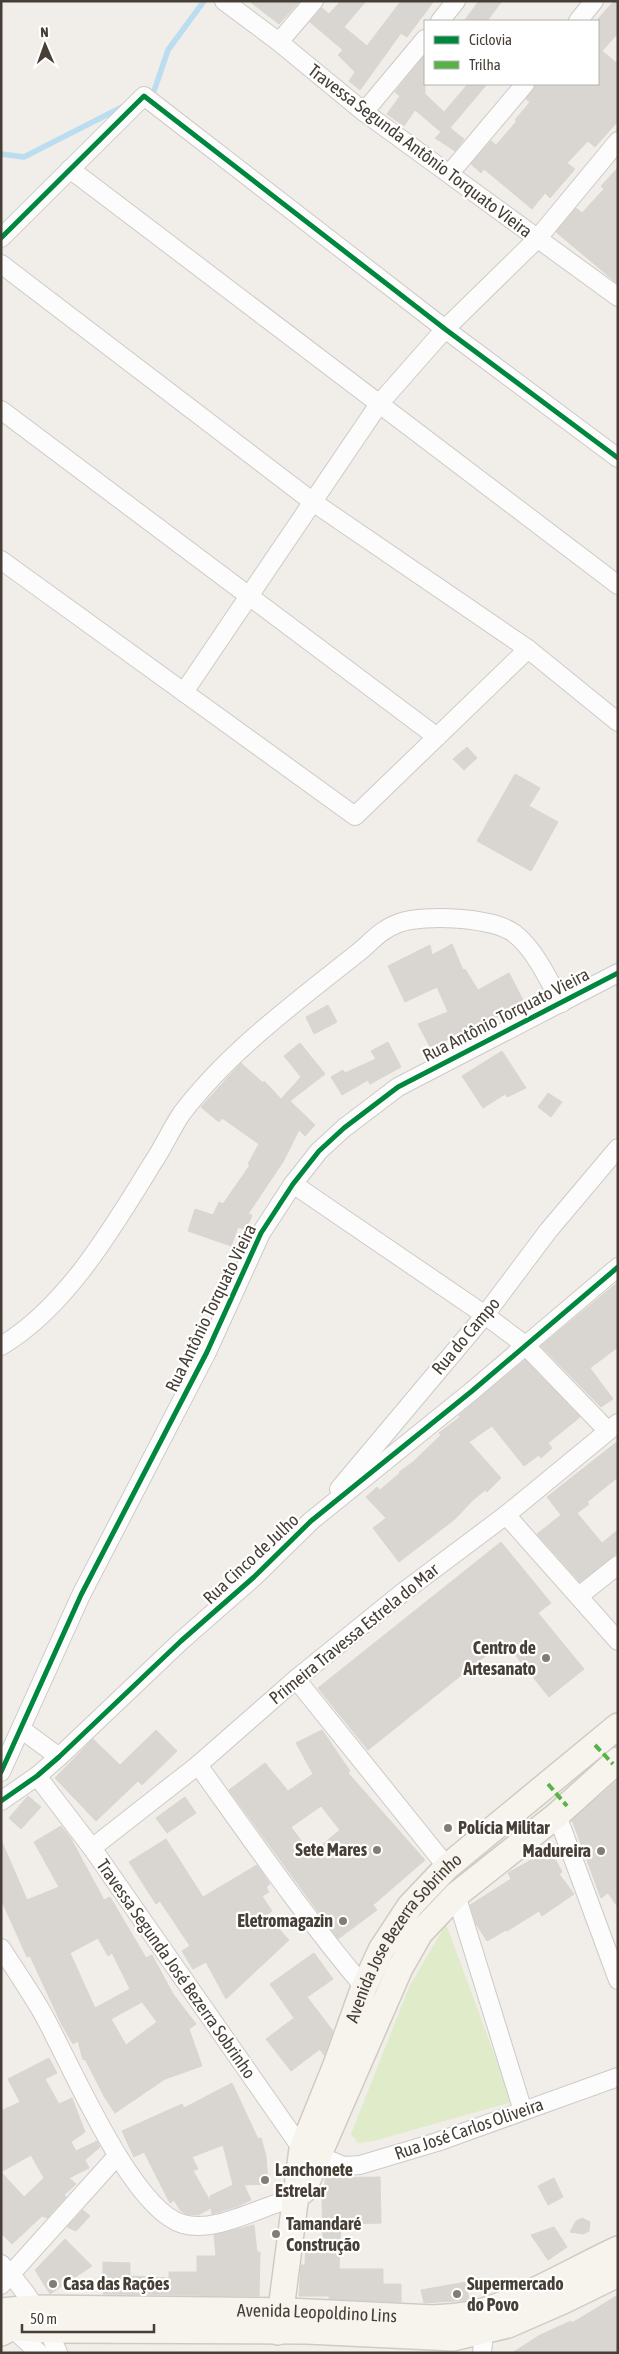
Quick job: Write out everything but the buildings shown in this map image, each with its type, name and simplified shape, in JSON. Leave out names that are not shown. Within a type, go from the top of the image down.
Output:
[{"type":"main road","name":"Avenida Jose Bezerra Sobrinho","points":[[279,2321],[295,2204],[336,2065],[364,1987],[381,1950],[410,1906],[447,1867],[618,1726]]},
{"type":"main road","name":"Avenida Jose Bezerra Sobrinho","points":[[310,2153],[403,1962],[420,1933],[456,1894],[557,1815],[618,1760]]},
{"type":"main road","points":[[447,1867],[456,1894]]},
{"type":"main road","name":"Avenida Leopoldino Lins","points":[[482,2332],[525,2294],[618,2249]]},
{"type":"main road","name":"Avenida Leopoldino Lins","points":[[4,2322],[33,2308],[279,2321],[434,2318],[482,2332],[508,2325],[618,2274]]},
{"type":"main road","name":"Avenida Leopoldino Lins","points":[[4,2322],[53,2342],[279,2321]]},
{"type":"street","name":"Travessa Segunda Antônio Torquato Vieira","points":[[224,1],[279,42],[364,112],[618,297]]},
{"type":"street","points":[[279,42],[314,1]]},
{"type":"street","points":[[441,20],[456,1]]},
{"type":"street","points":[[579,20],[594,1]]},
{"type":"street","points":[[364,112],[424,40]]},
{"type":"street","points":[[450,173],[524,85]]},
{"type":"street","points":[[1,238],[144,96],[445,329],[618,458]]},
{"type":"street","points":[[184,692],[380,404],[445,329],[537,239],[618,141]]},
{"type":"street","points":[[70,169],[618,585]]},
{"type":"street","points":[[1,264],[313,502],[528,649],[618,722]]},
{"type":"street","points":[[1,410],[437,737]]},
{"type":"street","points":[[1,560],[355,816],[528,649]]},
{"type":"street","points":[[1,1346],[25,1329],[46,1310],[84,1267],[152,1165],[182,1113],[219,1071],[279,1015],[357,953],[375,935],[400,922],[423,918],[498,925],[515,934],[531,952],[562,1003]]},
{"type":"street","name":"Rua Antônio Torquato Vieira","points":[[1,1772],[82,1595],[207,1352],[261,1233],[293,1184],[320,1152],[344,1128],[398,1087],[618,973]]},
{"type":"street","name":"Rua do Campo","points":[[311,1521],[485,1315],[548,1231],[618,1148]]},
{"type":"street","points":[[293,1184],[485,1315],[525,1346],[613,1427]]},
{"type":"street","name":"Rua Cinco de Julho","points":[[1,1801],[37,1776],[59,1757],[181,1640],[254,1577],[311,1521],[525,1346],[618,1267]]},
{"type":"street","name":"Primeira Travessa Estrela do Mar","points":[[92,1848],[198,1765],[296,1679],[402,1593],[506,1515],[613,1427]]},
{"type":"street","points":[[506,1515],[618,1641]]},
{"type":"street","points":[[579,1596],[618,1564]]},
{"type":"street","points":[[296,1679],[447,1867]]},
{"type":"street","points":[[21,1729],[59,1757]]},
{"type":"street","points":[[198,1765],[279,1880],[364,1987]]},
{"type":"street","name":"Travessa Segunda José Bezerra Sobrinho","points":[[37,1776],[92,1848],[310,2153]]},
{"type":"street","points":[[557,1815],[618,1980]]},
{"type":"street","points":[[456,1894],[523,2111]]},
{"type":"street","points":[[1,1948],[42,2012],[117,2156],[157,2209],[183,2224],[196,2226],[219,2223],[295,2204]]},
{"type":"street","name":"Rua José Carlos Oliveira","points":[[310,2153],[344,2166],[360,2165],[437,2142],[618,2076]]},
{"type":"street","points":[[53,2342],[33,2308],[5,2275],[117,2156]]},
{"type":"street","points":[[4,2322],[39,2353]]},
{"type":"green space","points":[[446,1924],[512,2102],[374,2141],[358,2143],[351,2134],[409,1987]]},
{"type":"waterway","points":[[148,94],[154,91],[168,50],[204,1]]},
{"type":"waterway","points":[[1,154],[24,157],[126,105]]},
{"type":"marked path","points":[[595,1745],[613,1764]]},
{"type":"marked path","points":[[548,1784],[567,1806]]},
{"type":"cycle path","points":[[1,238],[144,96],[445,329],[618,458]]},
{"type":"cycle path","points":[[1,1772],[81,1595],[207,1352],[261,1233],[293,1184],[319,1151],[344,1128],[398,1087],[618,973]]},
{"type":"cycle path","points":[[1,1801],[37,1776],[59,1757],[181,1641],[254,1577],[311,1521],[472,1391],[618,1267]]},
{"type":"place","name":"Centro de Artesanato","points":[[546,1658]]},
{"type":"place","name":"Polícia Militar","points":[[448,1828]]},
{"type":"place","name":"Sete Mares","points":[[377,1850]]},
{"type":"place","name":"Madureira","points":[[601,1851]]},
{"type":"place","name":"Eletromagazin","points":[[343,1921]]},
{"type":"place","name":"Lanchonete Estrelar","points":[[265,2180]]},
{"type":"place","name":"Tamandaré Construção","points":[[276,2234]]},
{"type":"place","name":"Casa das Rações","points":[[53,2284]]},
{"type":"place","name":"Supermercado do Povo","points":[[457,2294]]}]
